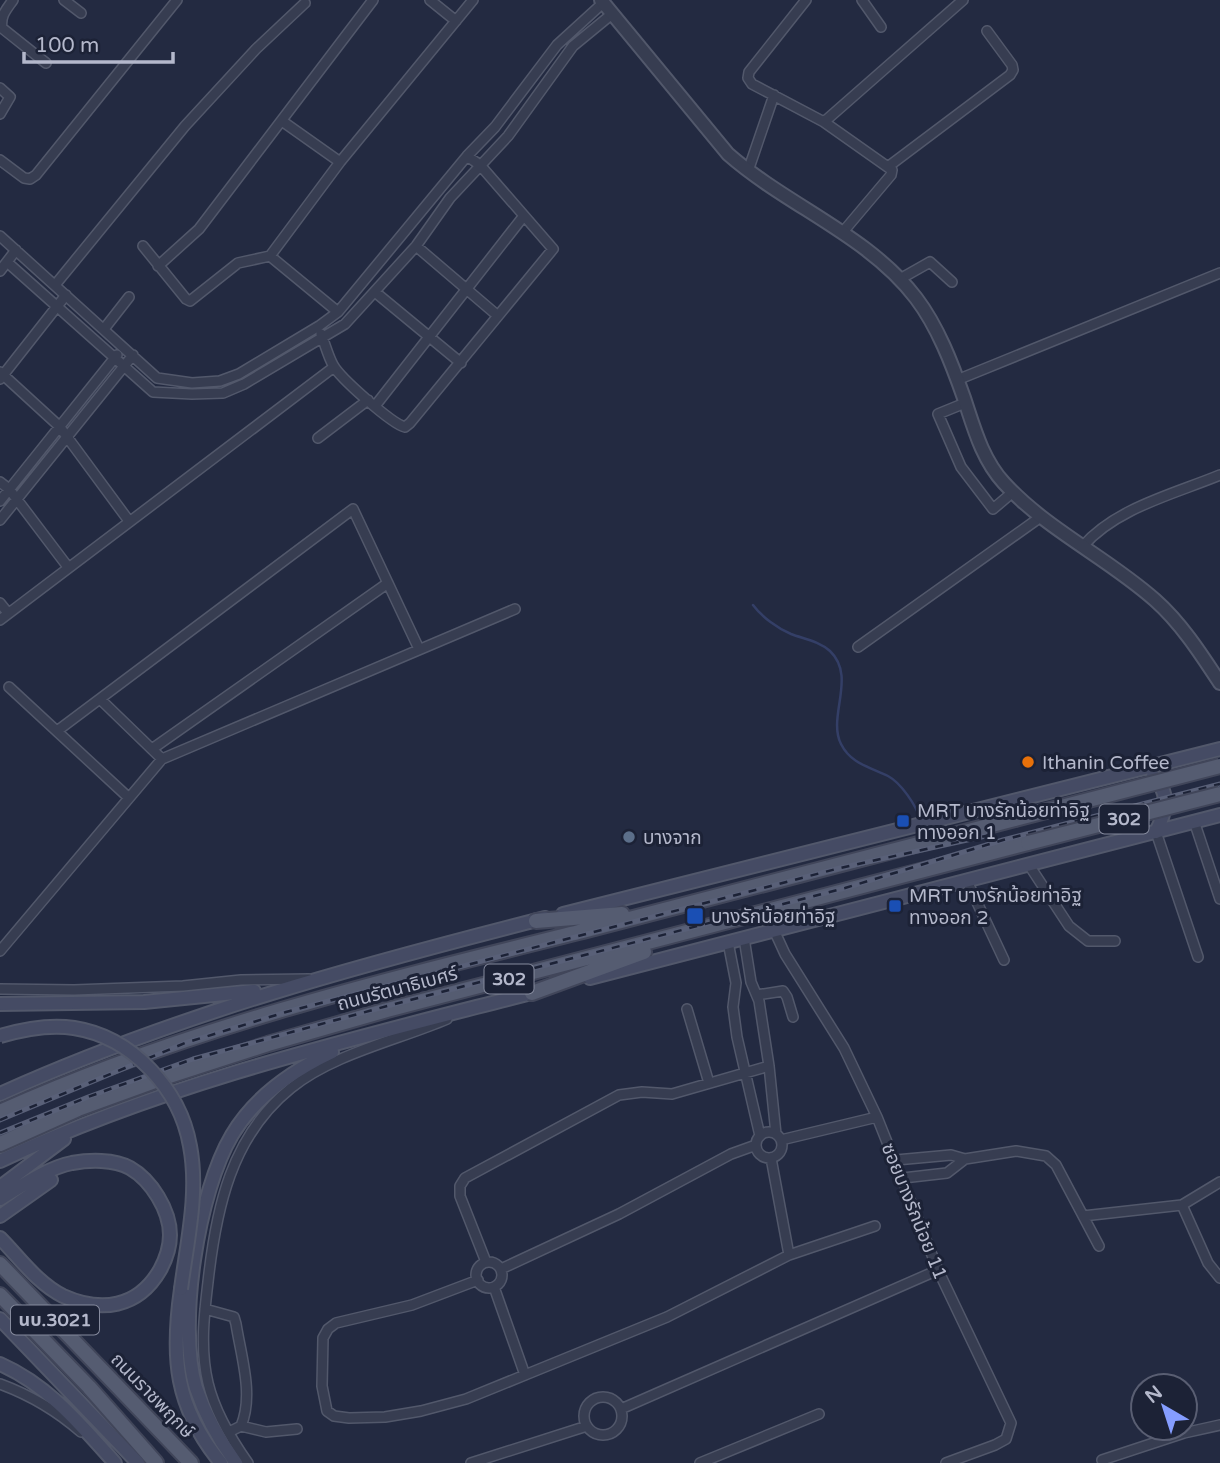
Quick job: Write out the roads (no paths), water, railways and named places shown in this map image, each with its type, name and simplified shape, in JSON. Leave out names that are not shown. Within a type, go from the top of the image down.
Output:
[{"type":"main road","name":"ถนนรัตนาธิเบศร์","points":[[0,1094],[60,1067],[209,1012],[319,978],[1220,749]]},
{"type":"main road","name":"ถนนรัตนาธิเบศร์","points":[[0,1112],[66,1082],[159,1049],[375,982],[666,910],[1220,766]]},
{"type":"main road","points":[[1142,770],[1156,777],[1163,790],[1165,814],[1156,832]]},
{"type":"main road","name":"ถนนรัตนาธิเบศร์","points":[[0,1144],[78,1109],[268,1044],[387,1010],[1220,794]]},
{"type":"main road","name":"ถนนรัตนาธิเบศร์","points":[[0,1161],[87,1124],[182,1090],[381,1031],[1220,814]]},
{"type":"main road","points":[[536,921],[666,910]]},
{"type":"main road","points":[[532,993],[728,922]]},
{"type":"main road","points":[[0,1004],[158,1001],[289,987]]},
{"type":"main road","points":[[0,1012],[29,1005]]},
{"type":"main road","points":[[0,1035],[51,1026],[95,1033],[127,1050],[165,1087],[184,1124],[192,1170],[193,1196],[175,1346],[183,1400],[206,1446],[221,1463]]},
{"type":"main road","points":[[236,1463],[223,1446],[203,1406],[195,1386],[191,1360],[190,1319],[194,1260],[203,1205],[223,1151],[233,1133],[263,1096],[309,1063],[381,1031]]},
{"type":"main road","points":[[0,1187],[87,1124]]},
{"type":"main road","points":[[0,1216],[43,1184],[93,1160]]},
{"type":"main road","points":[[0,1199],[50,1171],[93,1160],[129,1168],[145,1181],[167,1215],[170,1233],[169,1249],[152,1285],[119,1305],[98,1305],[61,1295],[36,1275],[0,1238]]},
{"type":"main road","name":"ถนนราชพฤกษ์","points":[[0,1264],[191,1463]]},
{"type":"main road","name":"นบ.3021","points":[[0,1295],[89,1387],[156,1463]]},
{"type":"main road","points":[[0,1319],[138,1463]]},
{"type":"main road","points":[[0,1364],[42,1388],[67,1410],[113,1461]]},
{"type":"street","points":[[13,0],[4,13],[2,28],[46,63]]},
{"type":"street","points":[[64,0],[81,13]]},
{"type":"street","points":[[0,160],[24,178],[30,179],[36,175],[177,0]]},
{"type":"street","points":[[430,0],[456,21]]},
{"type":"street","points":[[143,246],[190,301],[238,263],[270,256],[340,162],[473,0]]},
{"type":"street","points":[[806,0],[747,76],[752,85],[824,122],[892,170],[891,175],[842,233]]},
{"type":"street","points":[[862,0],[881,27]]},
{"type":"street","points":[[824,122],[963,0]]},
{"type":"street","points":[[158,266],[200,229],[371,1]]},
{"type":"street","points":[[0,236],[157,378],[192,383],[220,381],[239,374],[338,312],[522,94],[557,44],[602,1],[714,138],[748,172],[842,233],[900,279],[925,311],[957,380],[982,451],[996,474],[1042,516],[1142,589],[1168,612],[1220,683]]},
{"type":"street","points":[[55,285],[185,126],[256,49],[305,3]]},
{"type":"street","points":[[7,262],[153,392],[223,393],[244,384],[345,324],[416,246],[450,198],[522,119],[567,53],[612,14]]},
{"type":"street","points":[[889,166],[1010,75],[1012,65],[987,31]]},
{"type":"street","points":[[0,88],[10,97],[0,114]]},
{"type":"street","points":[[748,172],[774,96]]},
{"type":"street","points":[[282,121],[340,162]]},
{"type":"street","points":[[319,326],[334,367],[398,425],[410,424],[553,249],[481,165],[467,156]]},
{"type":"street","points":[[318,438],[372,403],[430,336],[523,216]]},
{"type":"street","points":[[416,246],[498,316]]},
{"type":"street","points":[[0,271],[16,250]]},
{"type":"street","points":[[270,256],[338,312]]},
{"type":"street","points":[[900,279],[930,262],[951,282]]},
{"type":"street","points":[[957,380],[1220,273]]},
{"type":"street","points":[[374,292],[461,363]]},
{"type":"street","points":[[66,295],[1,376],[59,426],[129,521]]},
{"type":"street","points":[[104,329],[129,297]]},
{"type":"street","points":[[0,501],[124,347]]},
{"type":"street","points":[[0,520],[133,355]]},
{"type":"street","points":[[0,620],[334,367]]},
{"type":"street","points":[[965,402],[938,414],[961,467],[993,509],[1013,492]]},
{"type":"street","points":[[1083,546],[1096,531],[1129,513],[1220,475]]},
{"type":"street","points":[[0,482],[9,489],[68,567]]},
{"type":"street","points":[[57,731],[353,509],[419,649]]},
{"type":"street","points":[[858,647],[1042,516]]},
{"type":"street","points":[[152,749],[388,583]]},
{"type":"street","points":[[0,603],[8,613]]},
{"type":"street","points":[[0,951],[162,759],[514,609]]},
{"type":"street","points":[[9,687],[129,798]]},
{"type":"street","points":[[100,699],[162,759]]},
{"type":"street","points":[[1194,821],[1220,899]]},
{"type":"street","points":[[1156,832],[1198,957]]},
{"type":"street","points":[[1029,865],[1069,926],[1088,941],[1115,941]]},
{"type":"street","points":[[967,881],[1004,960]]},
{"type":"street","name":"ซอยบางรักน้อย 11","points":[[774,930],[785,954],[844,1048],[877,1117],[938,1270],[1011,1423],[1006,1439],[946,1463]]},
{"type":"street","points":[[727,942],[736,983],[733,1007],[737,1037],[746,1071],[759,1154],[771,1158],[781,1152],[757,995],[751,982],[744,938]]},
{"type":"street","points":[[0,989],[74,990],[319,978]]},
{"type":"street","points":[[757,995],[783,991],[793,1017]]},
{"type":"street","points":[[248,1463],[229,1433],[208,1382],[203,1330],[214,1233],[230,1171],[240,1149],[277,1101],[293,1086],[336,1062],[478,1007]]},
{"type":"street","points":[[687,1009],[709,1083]]},
{"type":"street","points":[[486,1262],[460,1196],[460,1186],[465,1178],[620,1095],[642,1091],[672,1094],[769,1066]]},
{"type":"street","points":[[501,1269],[620,1214],[758,1141],[768,1132],[779,1137],[877,1117]]},
{"type":"street","points":[[902,1178],[947,1173],[965,1160],[1016,1151],[1046,1156],[1056,1165],[1099,1247]]},
{"type":"street","points":[[895,1160],[951,1155],[965,1160]]},
{"type":"street","points":[[771,1158],[789,1255]]},
{"type":"street","points":[[1083,1216],[1182,1205],[1220,1182]]},
{"type":"street","points":[[1182,1205],[1208,1263],[1219,1275]]},
{"type":"street","points":[[478,1280],[428,1300],[336,1323],[328,1329],[323,1338],[322,1386],[327,1410],[334,1416],[349,1418],[385,1417],[466,1399],[667,1317],[789,1255],[874,1226]]},
{"type":"street","points":[[486,1262],[496,1264],[501,1269],[500,1281],[494,1287],[485,1287],[478,1280],[477,1272],[486,1262]]},
{"type":"street","points":[[621,1409],[938,1270]]},
{"type":"street","points":[[494,1287],[525,1375]]},
{"type":"street","points":[[205,1309],[234,1317],[246,1387],[246,1404],[241,1426]]},
{"type":"street","points":[[0,1384],[22,1392],[57,1413],[113,1461]]},
{"type":"street","points":[[605,1397],[614,1401],[621,1409],[619,1427],[612,1433],[593,1433],[587,1426],[584,1416],[587,1406],[595,1399],[605,1397]]},
{"type":"street","points":[[700,1463],[819,1414]]},
{"type":"street","points":[[1102,1460],[1184,1433],[1220,1425]]},
{"type":"street","points":[[229,1433],[241,1426],[265,1432],[297,1429]]},
{"type":"street","points":[[471,1463],[587,1426]]},
{"type":"waterway","points":[[753,605],[780,629],[826,648],[838,661],[842,684],[837,721],[841,744],[856,761],[888,776],[898,784],[912,801],[920,819]]},
{"type":"railway","points":[[0,1133],[88,1097],[193,1059],[845,888],[1003,840],[1220,784]]},
{"type":"railway","points":[[0,1120],[185,1043],[286,1012],[840,868],[990,835]]},
{"type":"place","name":"Ithanin Coffee","points":[[1028,762]]},
{"type":"place","name":"MRT บางรักน้อยท่าอิฐ ทางออก 1","points":[[903,821]]},
{"type":"place","name":"บางจาก","points":[[629,837]]},
{"type":"place","name":"MRT บางรักน้อยท่าอิฐ ทางออก 2","points":[[895,906]]},
{"type":"place","name":"บางรักน้อยท่าอิฐ","points":[[695,916]]}]
